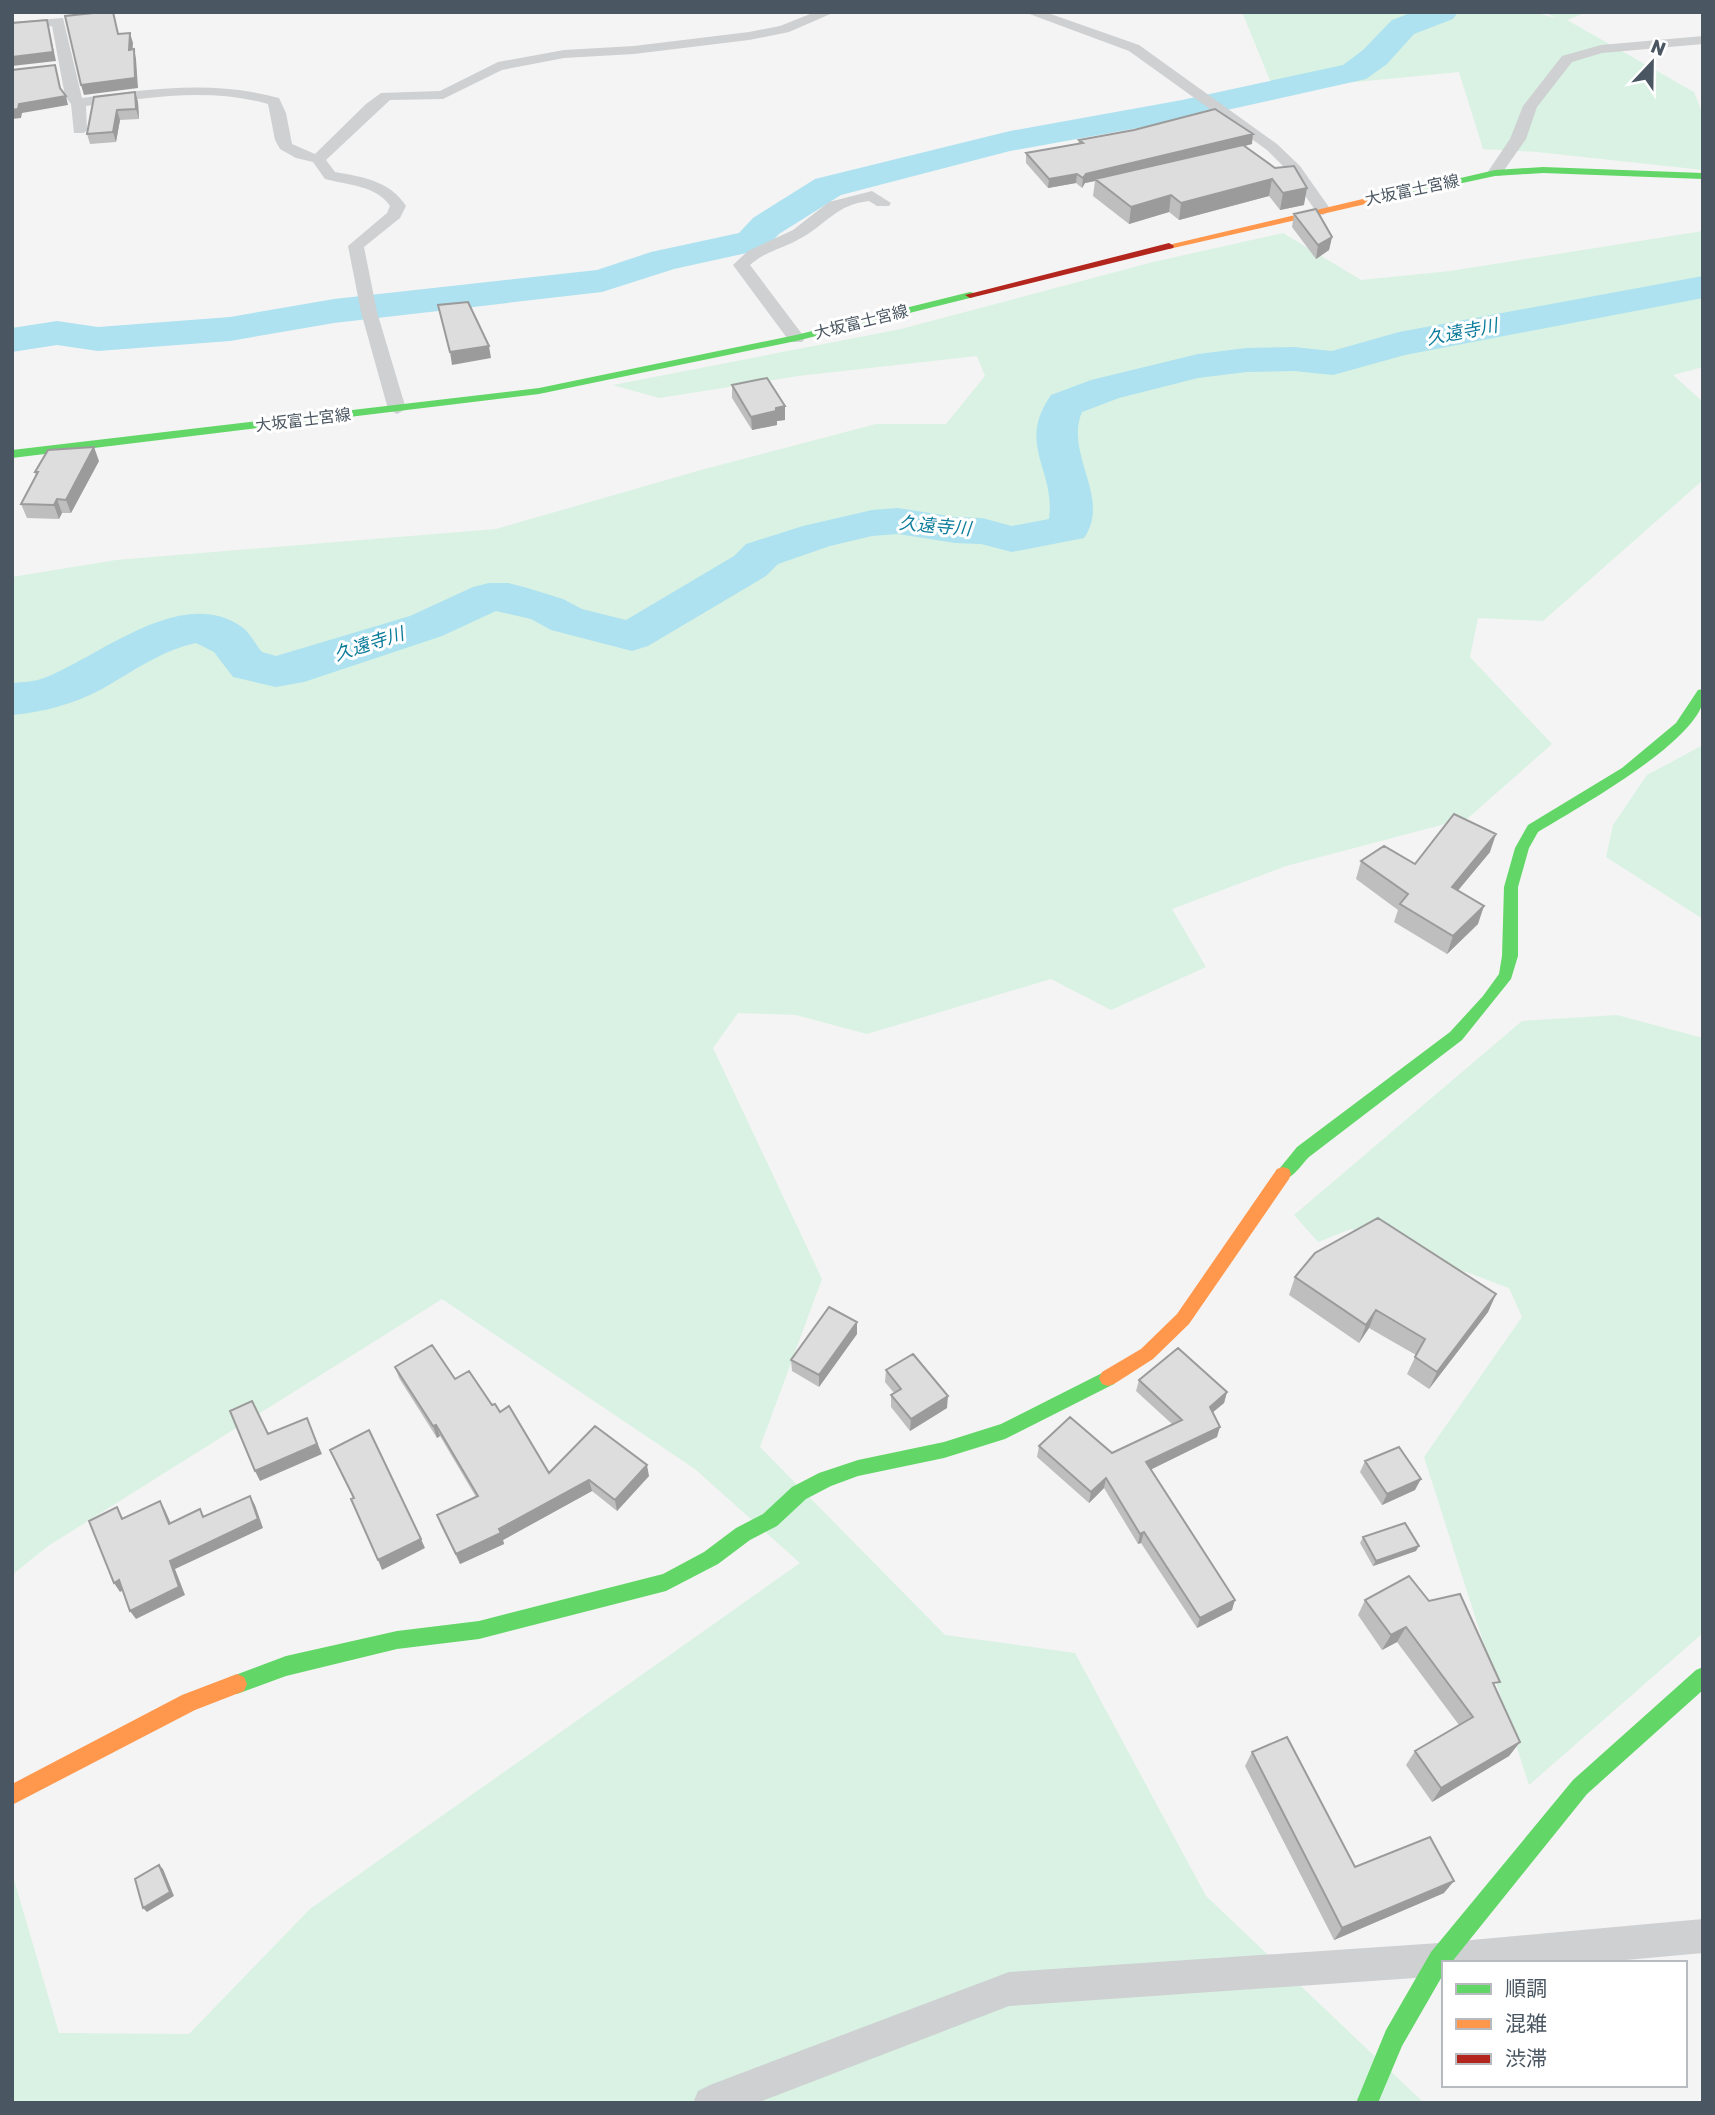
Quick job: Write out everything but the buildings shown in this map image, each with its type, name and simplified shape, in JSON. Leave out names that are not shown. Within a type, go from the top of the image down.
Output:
[{"type":"street","points":[[318,159],[371,107],[386,96],[443,95],[498,66],[564,54],[634,50],[748,36],[784,29],[828,12]]},
{"type":"street","points":[[1031,12],[1135,48],[1272,147],[1295,169],[1323,210]]},
{"type":"street","points":[[12,26],[58,21],[72,96],[78,103],[79,131]]},
{"type":"street","points":[[1495,173],[1518,139],[1530,106],[1567,59],[1601,49],[1703,40]]},
{"type":"street","points":[[46,69],[68,66]]},
{"type":"street","points":[[78,103],[141,95],[210,91],[254,94],[274,101],[280,113],[280,130],[285,146],[291,153],[318,159],[330,176],[384,191],[395,198],[398,206],[394,215],[356,246],[368,305],[397,409]]},
{"type":"street","points":[[1246,153],[1272,147]]},
{"type":"street","name":"大坂富士宮線","points":[[12,454],[539,391],[796,338],[1323,210],[1495,173],[1543,170],[1703,176]]},
{"type":"street","points":[[796,338],[741,265],[749,256],[797,234],[818,220],[824,212],[840,204],[872,196],[883,203]]},
{"type":"street","points":[[12,1795],[189,1702],[286,1666],[397,1640],[479,1630],[666,1582],[711,1558],[744,1534],[770,1520],[799,1493],[826,1479],[858,1468],[906,1459],[1005,1431],[1100,1383],[1147,1354],[1183,1319],[1283,1174],[1303,1152],[1456,1036],[1488,1000],[1506,975],[1510,956],[1511,887],[1522,848],[1533,829],[1627,771],[1681,726],[1703,693]]},
{"type":"street","points":[[1367,2103],[1395,2038],[1440,1960],[1580,1787],[1703,1677]]},
{"type":"street","points":[[710,2103],[1009,1989],[1440,1960],[1703,1936]]},
{"type":"green space","points":[[1242,12],[1533,12],[1556,18],[1544,12],[1587,12],[1567,20],[1694,92],[1703,115],[1703,170],[1537,152],[1483,149],[1459,72],[1274,90]]},
{"type":"green space","points":[[1703,231],[1703,367],[1673,375],[1703,402],[1703,480],[1543,621],[1478,618],[1470,657],[1552,744],[1468,818],[1286,866],[1172,909],[1206,967],[1111,1010],[1051,979],[867,1034],[796,1015],[738,1013],[713,1048],[822,1279],[760,1447],[945,1635],[1075,1653],[1206,1896],[1424,2103],[12,2103],[12,1873],[59,2033],[189,2034],[310,1909],[800,1563],[695,1469],[442,1299],[48,1546],[12,1575],[12,577],[116,560],[496,529],[701,470],[876,424],[946,424],[985,376],[977,356],[798,376],[659,398],[613,385],[901,329],[1153,262],[1283,233],[1361,280],[1450,271]]},
{"type":"green space","points":[[1703,745],[1703,919],[1606,857],[1613,825],[1647,775]]},
{"type":"green space","points":[[1617,1015],[1703,1038],[1703,1633],[1529,1785],[1424,1457],[1522,1317],[1509,1288],[1351,1229],[1318,1242],[1294,1215],[1522,1021]]},
{"type":"waterway","points":[[12,340],[57,333],[98,339],[230,329],[334,311],[602,281],[664,260],[752,241],[766,226],[828,187],[1010,141],[1182,110],[1354,72],[1375,57],[1403,27],[1442,12]]},
{"type":"waterway","name":"久遠寺川","points":[[12,699],[36,697],[60,690],[149,642],[172,633],[196,628],[211,630],[226,638],[249,666],[265,671],[287,671],[426,626],[489,597],[508,597],[547,609],[567,620],[632,636],[750,566],[762,554],[818,535],[872,523],[898,521],[955,530],[982,531],[1012,539],[1069,529],[1073,501],[1059,453],[1056,424],[1065,404],[1105,389],[1198,366],[1246,360],[1294,359],[1333,363],[1399,344],[1703,287]]},
{"type":"traffic: fast","points":[[1388,196],[1495,173],[1543,170],[1703,176]]},
{"type":"traffic: fast","points":[[12,454],[539,391],[796,338],[970,295]]},
{"type":"traffic: fast","points":[[1283,1174],[1303,1152],[1456,1036],[1488,1000],[1506,975],[1510,956],[1511,887],[1522,848],[1533,829],[1627,771],[1681,726],[1703,693]]},
{"type":"traffic: fast","points":[[237,1684],[286,1666],[397,1640],[479,1630],[666,1582],[711,1558],[743,1534],[770,1520],[799,1493],[826,1479],[858,1468],[944,1450],[1005,1431],[1108,1378]]},
{"type":"traffic: fast","points":[[1367,2103],[1394,2038],[1439,1960],[1580,1787],[1703,1677]]},
{"type":"traffic: slow","points":[[1169,246],[1388,196]]},
{"type":"traffic: slow","points":[[1108,1378],[1147,1354],[1183,1319],[1283,1174]]},
{"type":"traffic: slow","points":[[12,1795],[189,1702],[237,1684]]},
{"type":"traffic: jam","points":[[970,295],[1169,246]]}]
